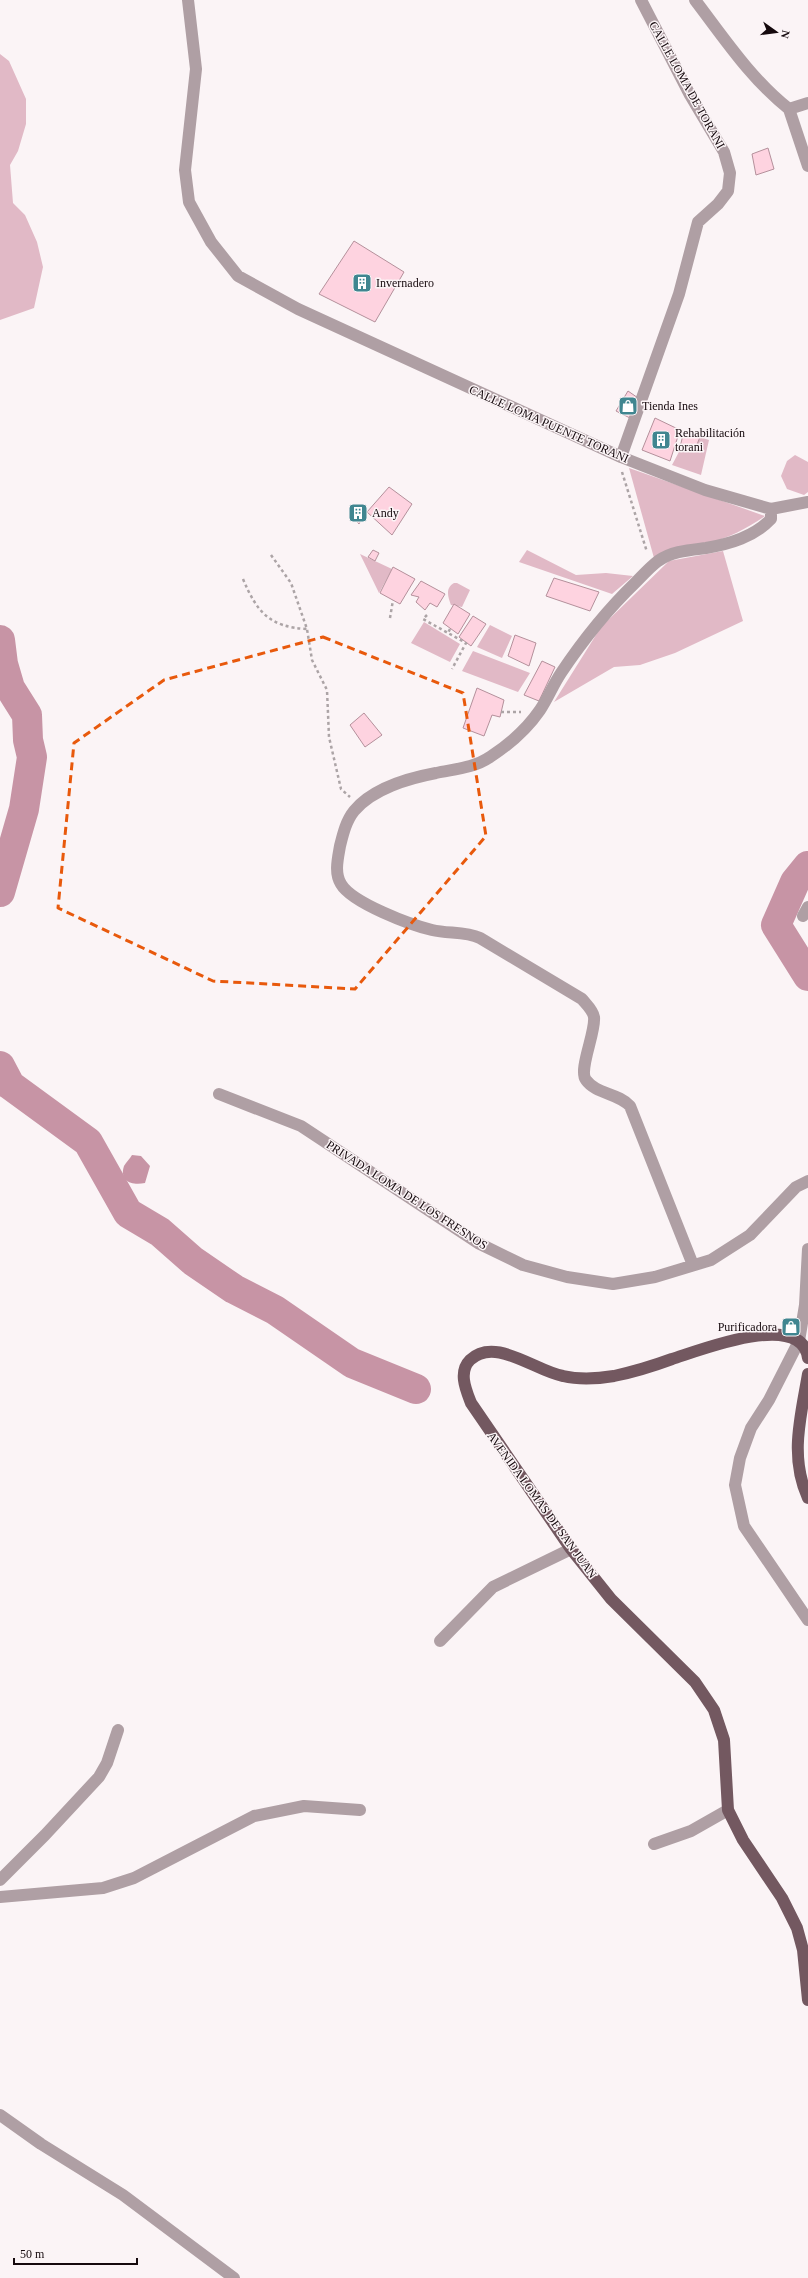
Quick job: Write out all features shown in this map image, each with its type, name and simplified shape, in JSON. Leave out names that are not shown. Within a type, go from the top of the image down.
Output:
[{"type":"main road","name":"AVENIDA LOMAS DE SAN JUAN","points":[[799,1341],[786,1335],[753,1336],[729,1341],[644,1368],[593,1380],[562,1376],[500,1352],[487,1351],[477,1354],[469,1362],[464,1373],[464,1386],[471,1403],[571,1549],[611,1599],[695,1682],[714,1710],[724,1740],[728,1810],[743,1840],[782,1898],[797,1928],[803,1950],[808,2000]]},
{"type":"main road","points":[[799,1341],[807,1353],[808,1358]]},
{"type":"main road","points":[[808,1374],[796,1445],[798,1467],[808,1498]]},
{"type":"street","name":"CALLE LOMA PUENTE TORANI","points":[[188,0],[196,69],[185,170],[189,202],[211,242],[238,276],[298,309],[619,456],[705,490],[771,509],[808,502]]},
{"type":"street","name":"CALLE LOMA DE TORANI","points":[[619,456],[679,294],[698,222],[718,204],[728,191],[730,173],[724,152],[690,95],[641,0]]},
{"type":"street","points":[[695,0],[755,77],[770,94],[788,109],[808,166]]},
{"type":"street","points":[[788,109],[808,103]]},
{"type":"street","points":[[693,1265],[630,1106],[623,1098],[594,1086],[585,1079],[584,1071],[591,1042],[594,1016],[582,999],[480,938],[472,935],[433,931],[399,920],[359,899],[340,883],[337,869],[342,838],[348,821],[360,804],[387,788],[429,775],[474,766],[490,757],[523,732],[541,709],[560,675],[612,605],[659,560],[680,551],[708,548],[744,538],[763,527],[771,519],[771,509]]},
{"type":"street","name":"PRIVADA LOMA DE LOS FRESNOS","points":[[219,1094],[301,1126],[478,1243],[523,1265],[567,1277],[613,1284],[655,1277],[711,1260],[737,1245],[765,1222],[796,1187],[808,1182]]},
{"type":"street","points":[[808,1249],[806,1305],[799,1341],[768,1400],[751,1428],[740,1458],[735,1485],[744,1526],[808,1620]]},
{"type":"street","points":[[440,1641],[493,1587],[571,1549]]},
{"type":"street","points":[[0,1880],[46,1835],[98,1777],[107,1763],[118,1730]]},
{"type":"street","points":[[0,1897],[103,1888],[134,1878],[254,1816],[304,1806],[360,1810]]},
{"type":"street","points":[[654,1844],[691,1831],[728,1810]]},
{"type":"street","points":[[0,2115],[41,2144],[123,2195],[234,2278]]},
{"type":"path","points":[[619,456],[651,568]]},
{"type":"path","points":[[271,555],[291,583],[307,629],[312,660],[327,690],[329,737],[341,789],[360,804]]},
{"type":"path","points":[[243,579],[260,612],[289,628],[307,629]]},
{"type":"path","points":[[390,618],[393,600]]},
{"type":"path","points":[[427,615],[423,619],[466,643],[452,668]]},
{"type":"path","points":[[448,633],[450,629]]},
{"type":"highlighted area","points":[[323,637],[463,693],[486,836],[355,989],[213,981],[58,908],[74,743],[164,680]]},
{"type":"shaded area","points":[[0,54],[9,61],[26,99],[26,124],[18,151],[10,165],[13,203],[25,215],[37,242],[43,267],[34,308],[0,320]]},
{"type":"shaded area","points":[[700,437],[709,440],[701,475],[672,465],[680,450],[693,452]]},
{"type":"shaded area","points":[[795,455],[808,462],[808,492],[804,495],[787,489],[781,476],[787,461]]},
{"type":"shaded area","points":[[629,468],[765,516],[725,538],[698,547],[654,558]]},
{"type":"shaded area","points":[[527,550],[576,575],[606,573],[633,576],[612,594],[519,562]]},
{"type":"shaded area","points":[[723,551],[743,621],[675,653],[640,665],[614,667],[554,702],[601,627],[669,561]]},
{"type":"shaded area","points":[[360,554],[392,569],[379,593]]},
{"type":"shaded area","points":[[454,583],[457,583],[470,590],[462,607],[451,605],[448,596],[449,587]]},
{"type":"shaded area","points":[[424,622],[460,644],[450,662],[411,643]]},
{"type":"shaded area","points":[[490,625],[512,636],[502,658],[477,647]]},
{"type":"shaded area","points":[[473,651],[530,673],[518,692],[462,671]]},
{"type":"shaded area","points":[[132,1155],[141,1156],[150,1166],[145,1183],[131,1183],[125,1179],[123,1175],[124,1166]]},
{"type":"building","points":[[768,148],[774,169],[756,175],[752,154]]},
{"type":"building","name":"Invernadero","points":[[354,241],[404,272],[375,322],[319,294]]},
{"type":"building","name":"Tienda Ines","points":[[628,391],[641,400],[630,418],[616,411]]},
{"type":"building","name":"Rehabilitación torani","points":[[655,418],[680,430],[670,461],[642,450]]},
{"type":"building","points":[[684,431],[700,437],[694,452],[680,447]]},
{"type":"building","points":[[389,487],[412,504],[392,535],[367,512]]},
{"type":"building","name":"Andy","points":[[356,505],[365,511],[359,524],[352,516]]},
{"type":"building","points":[[373,550],[379,553],[375,561],[368,557]]},
{"type":"building","points":[[393,567],[415,579],[400,604],[380,593]]},
{"type":"building","points":[[554,578],[599,592],[590,611],[546,596]]},
{"type":"building","points":[[421,581],[445,594],[437,607],[430,603],[425,610],[416,602],[419,597],[411,595]]},
{"type":"building","points":[[454,604],[470,614],[458,634],[443,623]]},
{"type":"building","points":[[473,616],[486,624],[471,646],[459,637]]},
{"type":"building","points":[[515,635],[536,643],[529,666],[508,656]]},
{"type":"building","points":[[542,661],[555,667],[539,701],[524,695]]},
{"type":"building","points":[[477,688],[504,700],[500,717],[492,715],[484,736],[463,728]]},
{"type":"building","points":[[364,713],[382,735],[365,747],[350,725]]},
{"type":"waterway","points":[[0,640],[3,664],[10,688],[27,715],[28,740],[32,757],[24,809],[0,892]]},
{"type":"waterway","points":[[808,866],[795,882],[776,925],[808,976]]},
{"type":"waterway","points":[[0,1066],[10,1085],[88,1142],[128,1213],[160,1232],[193,1261],[234,1289],[275,1310],[352,1363],[416,1389]]},
{"type":"place","name":"Invernadero","points":[[362,283]]},
{"type":"place","name":"Tienda Ines","points":[[628,406]]},
{"type":"place","name":"Rehabilitación torani","points":[[661,440]]},
{"type":"place","name":"Andy","points":[[358,513]]},
{"type":"place","name":"Purificadora","points":[[791,1327]]}]
